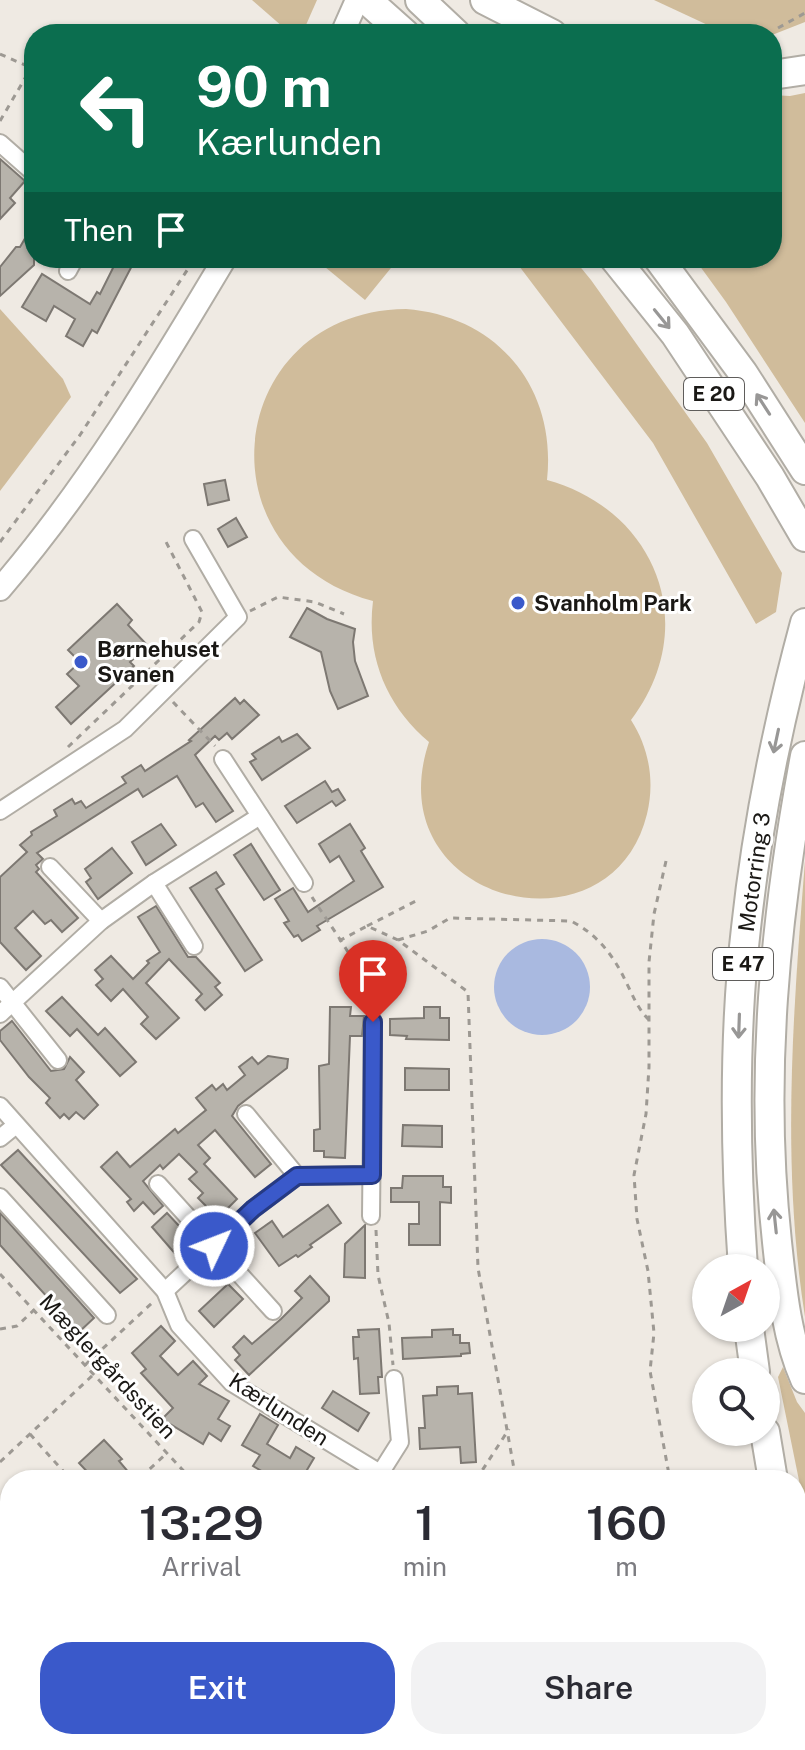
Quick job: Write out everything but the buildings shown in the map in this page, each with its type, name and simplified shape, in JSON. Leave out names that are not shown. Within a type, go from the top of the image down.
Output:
[{"type":"highway","points":[[367,0],[394,24]]},
{"type":"highway","points":[[420,0],[445,24]]},
{"type":"highway","points":[[485,0],[532,24]]},
{"type":"highway","points":[[782,73],[805,70]]},
{"type":"highway","name":"E 20","points":[[622,268],[675,334],[770,477],[805,537]]},
{"type":"highway","name":"E 20","points":[[665,268],[743,373],[805,470]]},
{"type":"highway","name":"Motorring 3","points":[[742,1254],[736,1120],[746,928],[762,815],[805,623]]},
{"type":"highway","name":"E 47","points":[[805,756],[780,905],[770,1026],[768,1110],[781,1281],[796,1360],[805,1379]]},
{"type":"highway","points":[[767,1446],[771,1470]]},
{"type":"street","points":[[346,24],[357,0]]},
{"type":"street","points":[[0,143],[24,164]]},
{"type":"street","points":[[0,589],[75,493],[169,353],[219,268]]},
{"type":"street","points":[[0,811],[125,729],[238,617],[193,539]]},
{"type":"street","points":[[223,759],[304,883]]},
{"type":"street","points":[[6,1008],[101,921],[154,883],[260,816]]},
{"type":"street","points":[[50,867],[101,921]]},
{"type":"street","points":[[154,883],[194,946]]},
{"type":"street","points":[[0,987],[6,1008],[58,1060]]},
{"type":"street","points":[[371,1216],[373,1022]]},
{"type":"street","name":"Kærlunden","points":[[0,1106],[165,1291],[179,1325],[232,1383],[369,1470]]},
{"type":"street","points":[[246,1114],[297,1176]]},
{"type":"street","points":[[0,1138],[16,1125]]},
{"type":"street","points":[[165,1291],[253,1209],[297,1176],[372,1175]]},
{"type":"street","points":[[158,1184],[273,1311]]},
{"type":"street","points":[[0,1197],[107,1315]]},
{"type":"street","name":"Kærlunden","points":[[382,1470],[400,1442],[394,1379]]},
{"type":"path","points":[[782,26],[805,13]]},
{"type":"path","points":[[0,54],[24,65]]},
{"type":"path","points":[[0,121],[24,83]]},
{"type":"path","points":[[0,542],[80,435],[189,268]]},
{"type":"path","points":[[59,755],[199,622],[202,612],[165,540]]},
{"type":"path","points":[[238,617],[278,597],[315,602],[344,614]]},
{"type":"path","points":[[163,692],[219,750],[223,759]]},
{"type":"path","points":[[666,861],[652,938],[646,1114],[634,1175],[637,1219],[648,1271],[654,1333],[650,1371],[668,1470]]},
{"type":"path","points":[[304,883],[363,980],[372,1000],[373,1022]]},
{"type":"path","points":[[339,941],[416,901]]},
{"type":"path","points":[[398,940],[428,931],[450,918],[571,921],[586,929],[605,946],[635,1002],[649,1020]]},
{"type":"path","points":[[367,926],[398,940],[468,992],[478,1268],[515,1470]]},
{"type":"path","points":[[371,1216],[376,1221],[378,1275],[389,1323],[394,1379]]},
{"type":"path","name":"Mæglergårdsstien","points":[[0,1274],[183,1470]]},
{"type":"path","points":[[85,1365],[165,1291]]},
{"type":"path","points":[[0,1329],[17,1326],[34,1310]]},
{"type":"path","points":[[0,1462],[93,1375]]},
{"type":"path","points":[[482,1470],[509,1429]]},
{"type":"path","points":[[30,1434],[62,1470]]},
{"type":"path","points":[[149,1470],[167,1453]]},
{"type":"shaded area","points":[[252,0],[317,0],[306,24],[280,24]]},
{"type":"shaded area","points":[[654,0],[805,0],[805,22],[782,31],[782,24],[706,24]]},
{"type":"shaded area","points":[[805,93],[805,423],[701,268],[782,268],[782,96]]},
{"type":"shaded area","points":[[326,268],[391,268],[365,300]]},
{"type":"shaded area","points":[[521,268],[581,268],[591,280],[707,443],[782,573],[776,612],[756,624],[653,443]]},
{"type":"shaded area","points":[[0,309],[63,379],[71,397],[0,491]]},
{"type":"shaded area","name":"Svanholm Park","points":[[406,309],[439,315],[468,326],[494,342],[515,363],[531,387],[542,415],[548,447],[547,480],[585,495],[617,517],[641,545],[657,576],[665,611],[663,647],[652,684],[631,720],[649,765],[647,814],[625,860],[590,887],[548,898],[504,894],[465,874],[435,842],[421,797],[429,742],[401,713],[382,679],[373,641],[373,601],[316,575],[278,536],[258,488],[255,438],[269,390],[300,349],[345,320]]},
{"type":"shaded area","points":[[805,861],[805,1317],[793,1203],[791,1146],[793,1032]]},
{"type":"shaded area","points":[[783,1367],[797,1402],[805,1413],[805,1470],[797,1470],[780,1387]]},
{"type":"water","points":[[542,939],[560,943],[576,953],[586,969],[590,987],[586,1005],[576,1021],[560,1031],[542,1035],[524,1031],[508,1021],[498,1005],[494,987],[498,969],[508,953],[524,943]]},
{"type":"place","name":"Svanholm Park","points":[[518,603]]},
{"type":"place","name":"Børnehuset Svanen","points":[[81,662]]},
{"type":"route","points":[[214,1246],[253,1209],[297,1176],[372,1175],[373,1022]]}]
